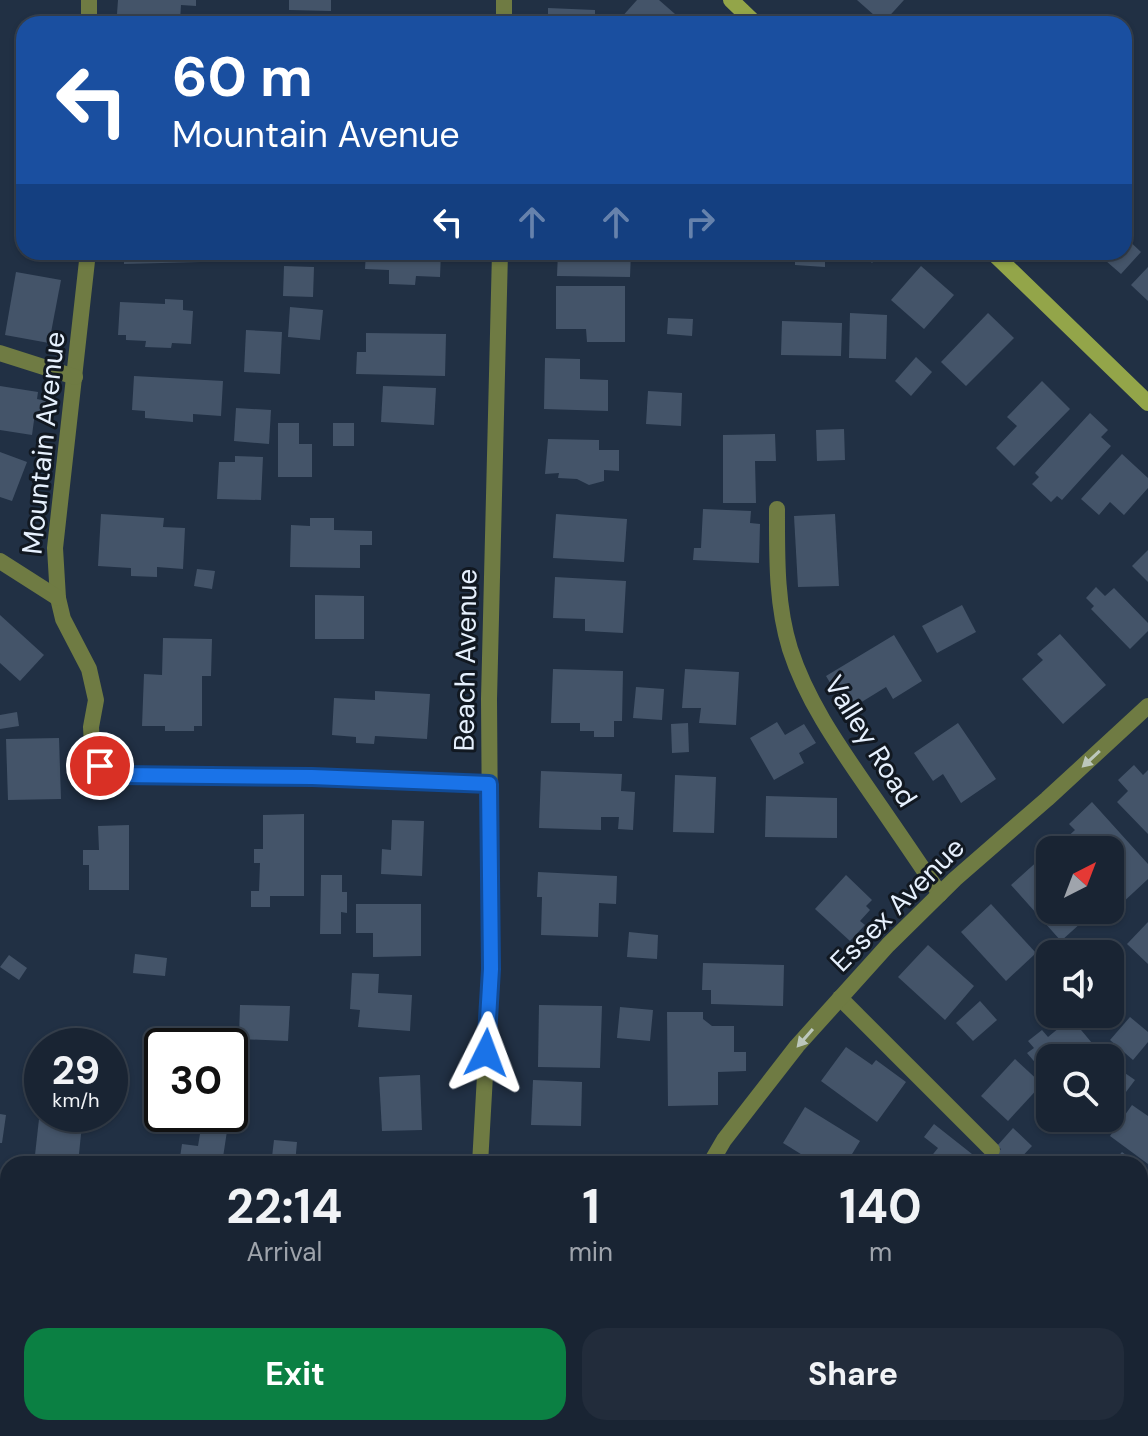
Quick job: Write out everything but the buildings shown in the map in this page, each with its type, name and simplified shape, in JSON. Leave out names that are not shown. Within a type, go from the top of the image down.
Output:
[{"type":"main road","points":[[731,0],[748,16]]},
{"type":"main road","points":[[1000,260],[1148,403]]},
{"type":"street","name":"Mountain Avenue","points":[[87,260],[55,548],[58,598],[63,619],[89,669],[96,700],[91,727],[92,745],[100,766],[119,775],[312,777],[489,784]]},
{"type":"street","name":"Beach Avenue","points":[[480,1156],[491,969],[489,784],[500,260]]},
{"type":"street","points":[[0,353],[75,377]]},
{"type":"street","name":"Valley Road","points":[[777,509],[777,570],[782,611],[790,648],[806,689],[831,736],[940,894]]},
{"type":"street","points":[[0,561],[58,598]]},
{"type":"street","name":"Essex Avenue","points":[[715,1156],[763,1089],[840,998],[940,894],[1148,706]]},
{"type":"street","points":[[840,998],[992,1150]]},
{"type":"route","points":[[100,766],[119,775],[312,777],[489,784],[491,969],[486,1053]]}]
